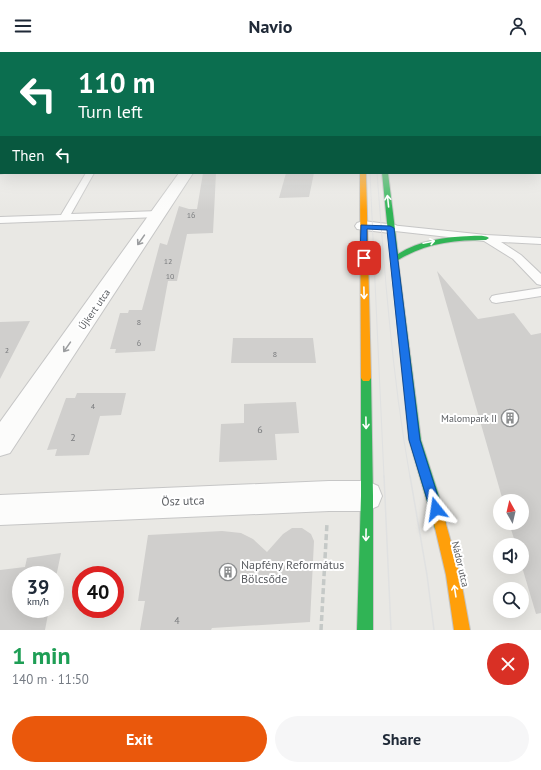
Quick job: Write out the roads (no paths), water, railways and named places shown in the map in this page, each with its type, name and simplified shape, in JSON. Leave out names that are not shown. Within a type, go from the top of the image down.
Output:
[{"type":"street","name":"Újkert utca","points":[[0,444],[185,174]]},
{"type":"street","points":[[363,174],[367,496],[364,630]]},
{"type":"street","name":"Nádor utca","points":[[385,174],[415,440],[433,496],[453,575],[462,630]]},
{"type":"street","points":[[363,226],[390,228]]},
{"type":"street","points":[[395,259],[406,250],[425,243],[457,238],[486,238]]},
{"type":"street","name":"Ösz utca","points":[[0,510],[91,505],[329,496],[367,496]]},
{"type":"lane","points":[[64,218],[89,174]]},
{"type":"lane","points":[[0,220],[159,214]]},
{"type":"lane","points":[[390,228],[486,238],[541,241]]},
{"type":"lane","points":[[486,238],[517,257],[541,281]]},
{"type":"lane","points":[[496,299],[541,292]]},
{"type":"tram line","points":[[370,174],[384,477]]},
{"type":"tram line","points":[[377,174],[386,287],[398,401],[410,477]]},
{"type":"tram line","points":[[384,476],[391,630]]},
{"type":"tram line","points":[[410,476],[427,575],[434,630]]},
{"type":"place","name":"Malompark II","points":[[510,418]]},
{"type":"place","name":"Napfény Református Bölcsőde","points":[[228,572]]}]
